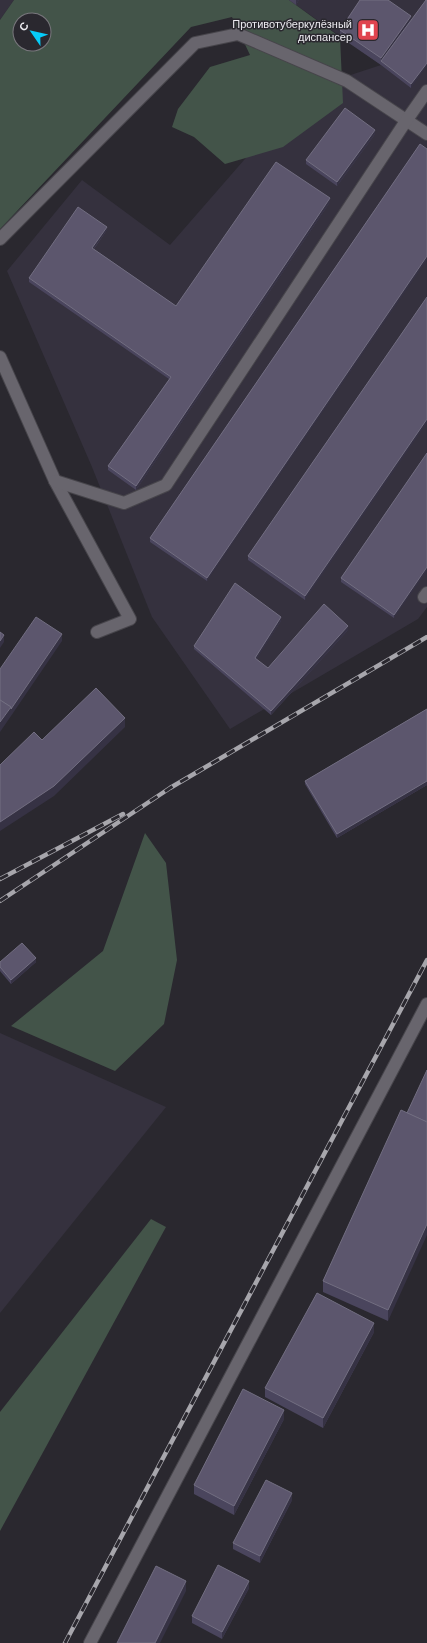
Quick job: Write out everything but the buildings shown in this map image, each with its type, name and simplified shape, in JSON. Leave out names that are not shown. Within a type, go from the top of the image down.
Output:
[{"type":"lane","points":[[0,239],[195,43],[238,34],[347,81],[427,134]]},
{"type":"lane","points":[[55,481],[124,502],[166,485],[427,91]]},
{"type":"lane","points":[[0,358],[55,481],[130,619],[97,632]]},
{"type":"lane","points":[[90,1643],[427,1004]]},
{"type":"shaded area","points":[[0,0],[14,0],[0,20]]},
{"type":"shaded area","points":[[289,0],[427,0],[427,607],[418,619],[230,729],[152,617],[92,467],[7,271],[82,180],[170,245],[305,90],[381,65]]},
{"type":"shaded area","points":[[0,1033],[166,1107],[0,1313]]},
{"type":"green space","points":[[14,0],[289,0],[340,37],[343,103],[283,147],[225,164],[194,137],[172,127],[178,109],[210,67],[250,55],[232,17],[191,27],[0,229],[0,20]]},
{"type":"green space","points":[[145,833],[166,863],[177,960],[164,1024],[115,1071],[11,1026],[103,951]]},
{"type":"green space","points":[[151,1219],[166,1227],[0,1531],[0,1412]]},
{"type":"railway","points":[[0,901],[170,788],[427,637]]},
{"type":"railway","points":[[0,879],[123,814]]},
{"type":"railway","points":[[65,1643],[427,960]]},
{"type":"place","name":"Противотуберкулёзный диспансер","points":[[368,30]]}]
